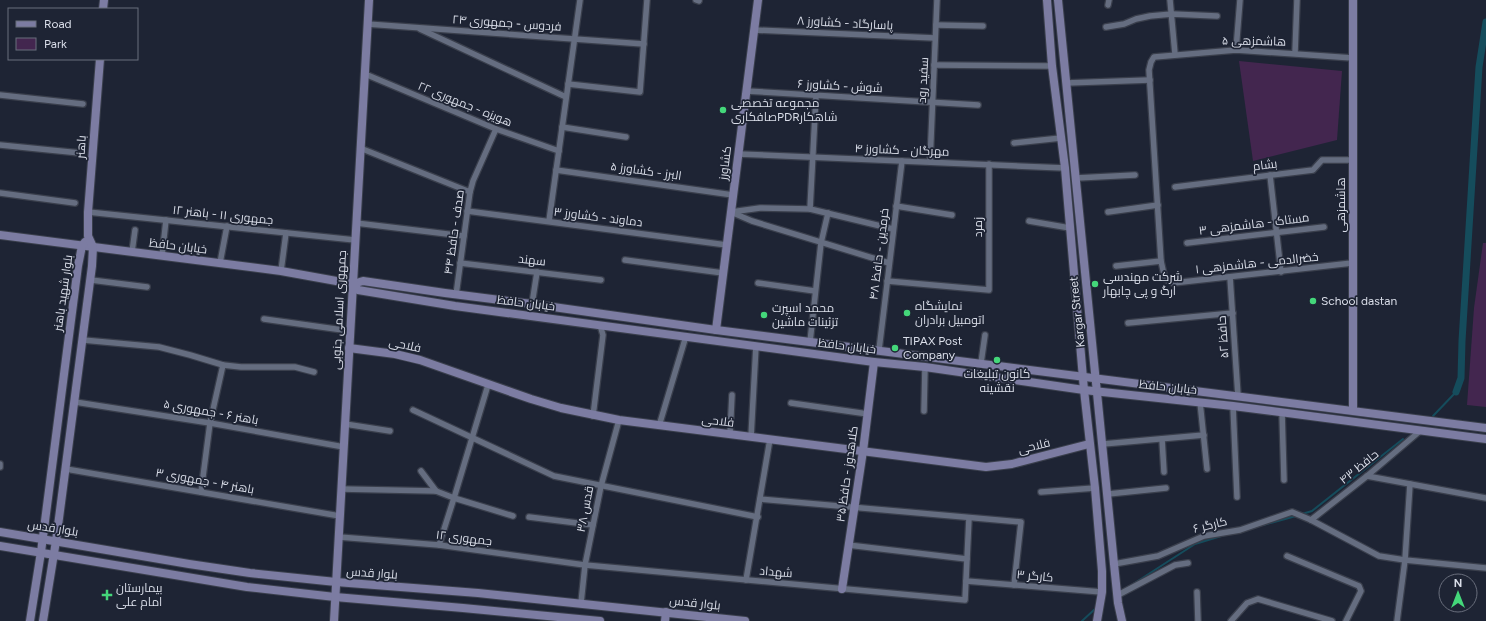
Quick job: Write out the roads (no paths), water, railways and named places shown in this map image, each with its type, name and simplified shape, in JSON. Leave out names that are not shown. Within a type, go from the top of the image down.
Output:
[{"type":"main road","name":"جمهوری اسلامی جنوبی","points":[[334,621],[369,0]]},
{"type":"main road","name":"کشاورز","points":[[716,330],[758,0]]},
{"type":"main road","name":"Kargar Street","points":[[1047,0],[1052,66],[1065,168],[1089,444],[1095,488],[1102,592],[1097,621]]},
{"type":"main road","name":"Kargar Street","points":[[1058,0],[1114,564],[1122,621]]},
{"type":"main road","name":"هاشمزهی","points":[[1353,0],[1353,410]]},
{"type":"main road","name":"باهنر","points":[[88,236],[88,212],[100,60]]},
{"type":"main road","points":[[1052,66],[1065,65]]},
{"type":"main road","name":"خیابان حافظ","points":[[0,235],[280,271],[353,284],[363,281],[716,330],[1486,428]]},
{"type":"main road","name":"بلوار شهید باهنر","points":[[30,621],[43,538],[78,266],[82,246],[88,236]]},
{"type":"main road","name":"بلوار شهید باهنر","points":[[43,621],[56,541],[91,280],[93,247],[88,236]]},
{"type":"main road","name":"خیابان حافظ","points":[[353,284],[358,290],[455,306],[874,362],[925,367],[1097,392],[1234,406],[1486,439]]},
{"type":"main road","points":[[636,330],[638,318]]},
{"type":"main road","points":[[783,350],[785,339]]},
{"type":"main road","name":"فلاحی","points":[[349,348],[395,354],[420,360],[488,385],[561,408],[593,416],[659,426],[986,467],[1012,464],[1089,444]]},
{"type":"main road","name":"کلاهدوز - حافظ ۳۵","points":[[842,589],[863,452],[874,362]]},
{"type":"main road","points":[[1406,429],[1408,418]]},
{"type":"main road","points":[[57,430],[71,433]]},
{"type":"main road","name":"بلوار قدس","points":[[0,532],[250,573],[336,582],[478,592],[581,603],[666,617],[745,621]]},
{"type":"main road","points":[[0,546],[247,587],[335,597],[600,621]]},
{"type":"main road","points":[[247,587],[250,573]]},
{"type":"street","points":[[549,221],[580,0]]},
{"type":"street","points":[[568,84],[640,92],[647,0]]},
{"type":"street","name":"سفید رود","points":[[930,162],[937,0]]},
{"type":"street","points":[[1170,0],[1175,54]]},
{"type":"street","points":[[1236,50],[1240,0]]},
{"type":"street","points":[[1295,53],[1297,0]]},
{"type":"street","points":[[1106,27],[1124,24],[1136,18],[1172,14],[1217,16]]},
{"type":"street","name":"فردوس - جمهوری ۲۴","points":[[367,24],[644,44]]},
{"type":"street","points":[[936,25],[983,26]]},
{"type":"street","points":[[416,27],[566,98]]},
{"type":"street","name":"پاسارگاد - کشاورز ۸","points":[[754,30],[936,38]]},
{"type":"street","name":"هاشمزهی ۵","points":[[1150,80],[1150,62],[1154,57],[1175,54],[1236,50],[1353,58]]},
{"type":"street","points":[[934,65],[1052,66]]},
{"type":"street","name":"هویزه - جمهوری ۲۲","points":[[365,74],[496,130],[559,151]]},
{"type":"street","points":[[1066,83],[1150,80],[1161,262],[1116,266]]},
{"type":"street","name":"شوش - کشاورز ۶","points":[[746,91],[978,105]]},
{"type":"street","points":[[0,95],[84,104]]},
{"type":"street","points":[[810,209],[816,96]]},
{"type":"street","points":[[562,127],[626,137]]},
{"type":"street","name":"صدف - حافظ ۴۴","points":[[456,295],[470,192],[496,130]]},
{"type":"street","points":[[1014,143],[1061,138]]},
{"type":"street","points":[[0,145],[80,153]]},
{"type":"street","points":[[360,148],[470,192]]},
{"type":"street","name":"مهرگان - کشاورز ۴","points":[[738,154],[1065,168]]},
{"type":"street","name":"بشام","points":[[1175,187],[1313,170],[1322,160],[1353,160]]},
{"type":"street","name":"خرمدین - حافظ ۴۸","points":[[879,350],[902,161]]},
{"type":"street","name":"زمرد","points":[[887,281],[989,290],[989,164]]},
{"type":"street","name":"البرز - کشاورز ۵","points":[[556,170],[733,195]]},
{"type":"street","points":[[1076,178],[1135,175]]},
{"type":"street","points":[[1270,175],[1281,272]]},
{"type":"street","points":[[0,193],[75,203]]},
{"type":"street","points":[[1108,212],[1158,205]]},
{"type":"street","points":[[896,206],[952,215]]},
{"type":"street","points":[[731,212],[760,208],[810,209],[893,229]]},
{"type":"street","name":"دماوند - کشاورز ۳","points":[[467,211],[726,245]]},
{"type":"street","name":"جمهوری ۱۱ - باهنر ۱۲","points":[[88,212],[355,240]]},
{"type":"street","points":[[731,212],[752,221],[889,263]]},
{"type":"street","points":[[810,342],[815,291],[828,213]]},
{"type":"street","points":[[162,256],[166,220]]},
{"type":"street","points":[[1029,221],[1070,228]]},
{"type":"street","points":[[356,223],[464,236]]},
{"type":"street","points":[[220,263],[227,226]]},
{"type":"street","name":"مستاک - هاشمزهی ۳","points":[[1187,243],[1324,227]]},
{"type":"street","points":[[132,252],[135,230]]},
{"type":"street","points":[[280,271],[286,232]]},
{"type":"street","points":[[625,260],[723,273]]},
{"type":"street","name":"خضرالدمی - هاشمزهی ۱","points":[[1161,262],[1166,279],[1173,283],[1352,263]]},
{"type":"street","name":"سهند","points":[[460,264],[601,280]]},
{"type":"street","points":[[532,304],[537,272]]},
{"type":"street","name":"حافظ ۵۲","points":[[1230,277],[1238,396]]},
{"type":"street","points":[[91,280],[147,287]]},
{"type":"street","points":[[758,283],[815,291]]},
{"type":"street","points":[[1128,323],[1233,313]]},
{"type":"street","points":[[264,319],[350,331]]},
{"type":"street","points":[[593,416],[603,335],[600,325]]},
{"type":"street","points":[[980,363],[985,335]]},
{"type":"street","points":[[659,426],[686,336]]},
{"type":"street","points":[[83,340],[159,347],[223,365],[241,367],[295,367],[314,372]]},
{"type":"street","points":[[751,437],[756,346]]},
{"type":"street","points":[[201,492],[210,423],[223,365]]},
{"type":"street","points":[[924,411],[925,367]]},
{"type":"street","points":[[439,545],[488,385]]},
{"type":"street","points":[[730,434],[732,395]]},
{"type":"street","name":"باهنر ۶ - جمهوری ۵","points":[[75,402],[210,423],[344,447]]},
{"type":"street","points":[[1200,402],[1207,469]]},
{"type":"street","points":[[791,403],[868,414]]},
{"type":"street","points":[[1234,406],[1237,497]]},
{"type":"street","points":[[414,410],[554,476],[758,517]]},
{"type":"street","points":[[1282,412],[1284,480]]},
{"type":"street","name":"قدس ۳۸","points":[[581,603],[586,565],[601,486],[619,420]]},
{"type":"street","points":[[345,424],[390,430]]},
{"type":"street","name":"حافظ ۴۳","points":[[1311,520],[1367,476],[1420,431]]},
{"type":"street","points":[[1103,444],[1204,435]]},
{"type":"street","points":[[746,580],[758,517],[770,439]]},
{"type":"street","points":[[1162,439],[1164,472]]},
{"type":"street","name":"باهنر ۴ - جمهوری ۳","points":[[66,469],[340,516]]},
{"type":"street","points":[[421,471],[436,491]]},
{"type":"street","points":[[1367,476],[1486,498]]},
{"type":"street","points":[[1397,621],[1405,560],[1410,484]]},
{"type":"street","points":[[1041,492],[1095,488]]},
{"type":"street","points":[[1108,494],[1166,488]]},
{"type":"street","points":[[341,489],[436,491],[513,516]]},
{"type":"street","points":[[760,499],[1021,522],[1014,585]]},
{"type":"street","name":"کارگر ۶","points":[[1114,564],[1158,556],[1204,536],[1240,530],[1292,512],[1311,520],[1379,556],[1486,568]]},
{"type":"street","points":[[529,517],[593,525]]},
{"type":"street","points":[[966,582],[969,518]]},
{"type":"street","name":"جمهوری ۱۲","points":[[339,537],[439,545],[586,565]]},
{"type":"street","points":[[848,545],[967,559]]},
{"type":"street","points":[[1287,556],[1359,586],[1361,591],[1346,621]]},
{"type":"street","points":[[1118,595],[1175,565],[1188,563]]},
{"type":"street","name":"شهداد","points":[[586,565],[965,600],[966,582]]},
{"type":"street","name":"کارگر ۳","points":[[966,582],[1102,592]]},
{"type":"street","points":[[1197,592],[1198,621]]},
{"type":"street","points":[[1231,621],[1248,602],[1258,599],[1332,621]]},
{"type":"waterway","points":[[1456,392],[1461,378],[1479,67],[1486,22]]},
{"type":"waterway","points":[[1433,416],[1456,392]]},
{"type":"waterway","points":[[1302,514],[1312,511],[1403,439]]},
{"type":"waterway","points":[[1263,525],[1296,516]]},
{"type":"waterway","points":[[1130,586],[1195,544],[1228,534]]},
{"type":"waterway","points":[[1082,621],[1095,609]]},
{"type":"place","name":"مجموعه تخصصی صافکاریPDRشاهکار","points":[[723,110]]},
{"type":"place","name":"شرکت مهندسی ارگ و پی چابهار","points":[[1095,284]]},
{"type":"place","name":"School dastan","points":[[1313,301]]},
{"type":"place","name":"نمایشگاه اتومبیل برادران","points":[[907,313]]},
{"type":"place","name":"محمد اسپرت تزئینات ماشین","points":[[764,315]]},
{"type":"place","name":"TIPAX Post Company","points":[[895,348]]},
{"type":"place","name":"کانون تبلیغات نقشینه","points":[[997,360]]},
{"type":"place","name":"بیمارستان امام علی","points":[[107,595]]}]
